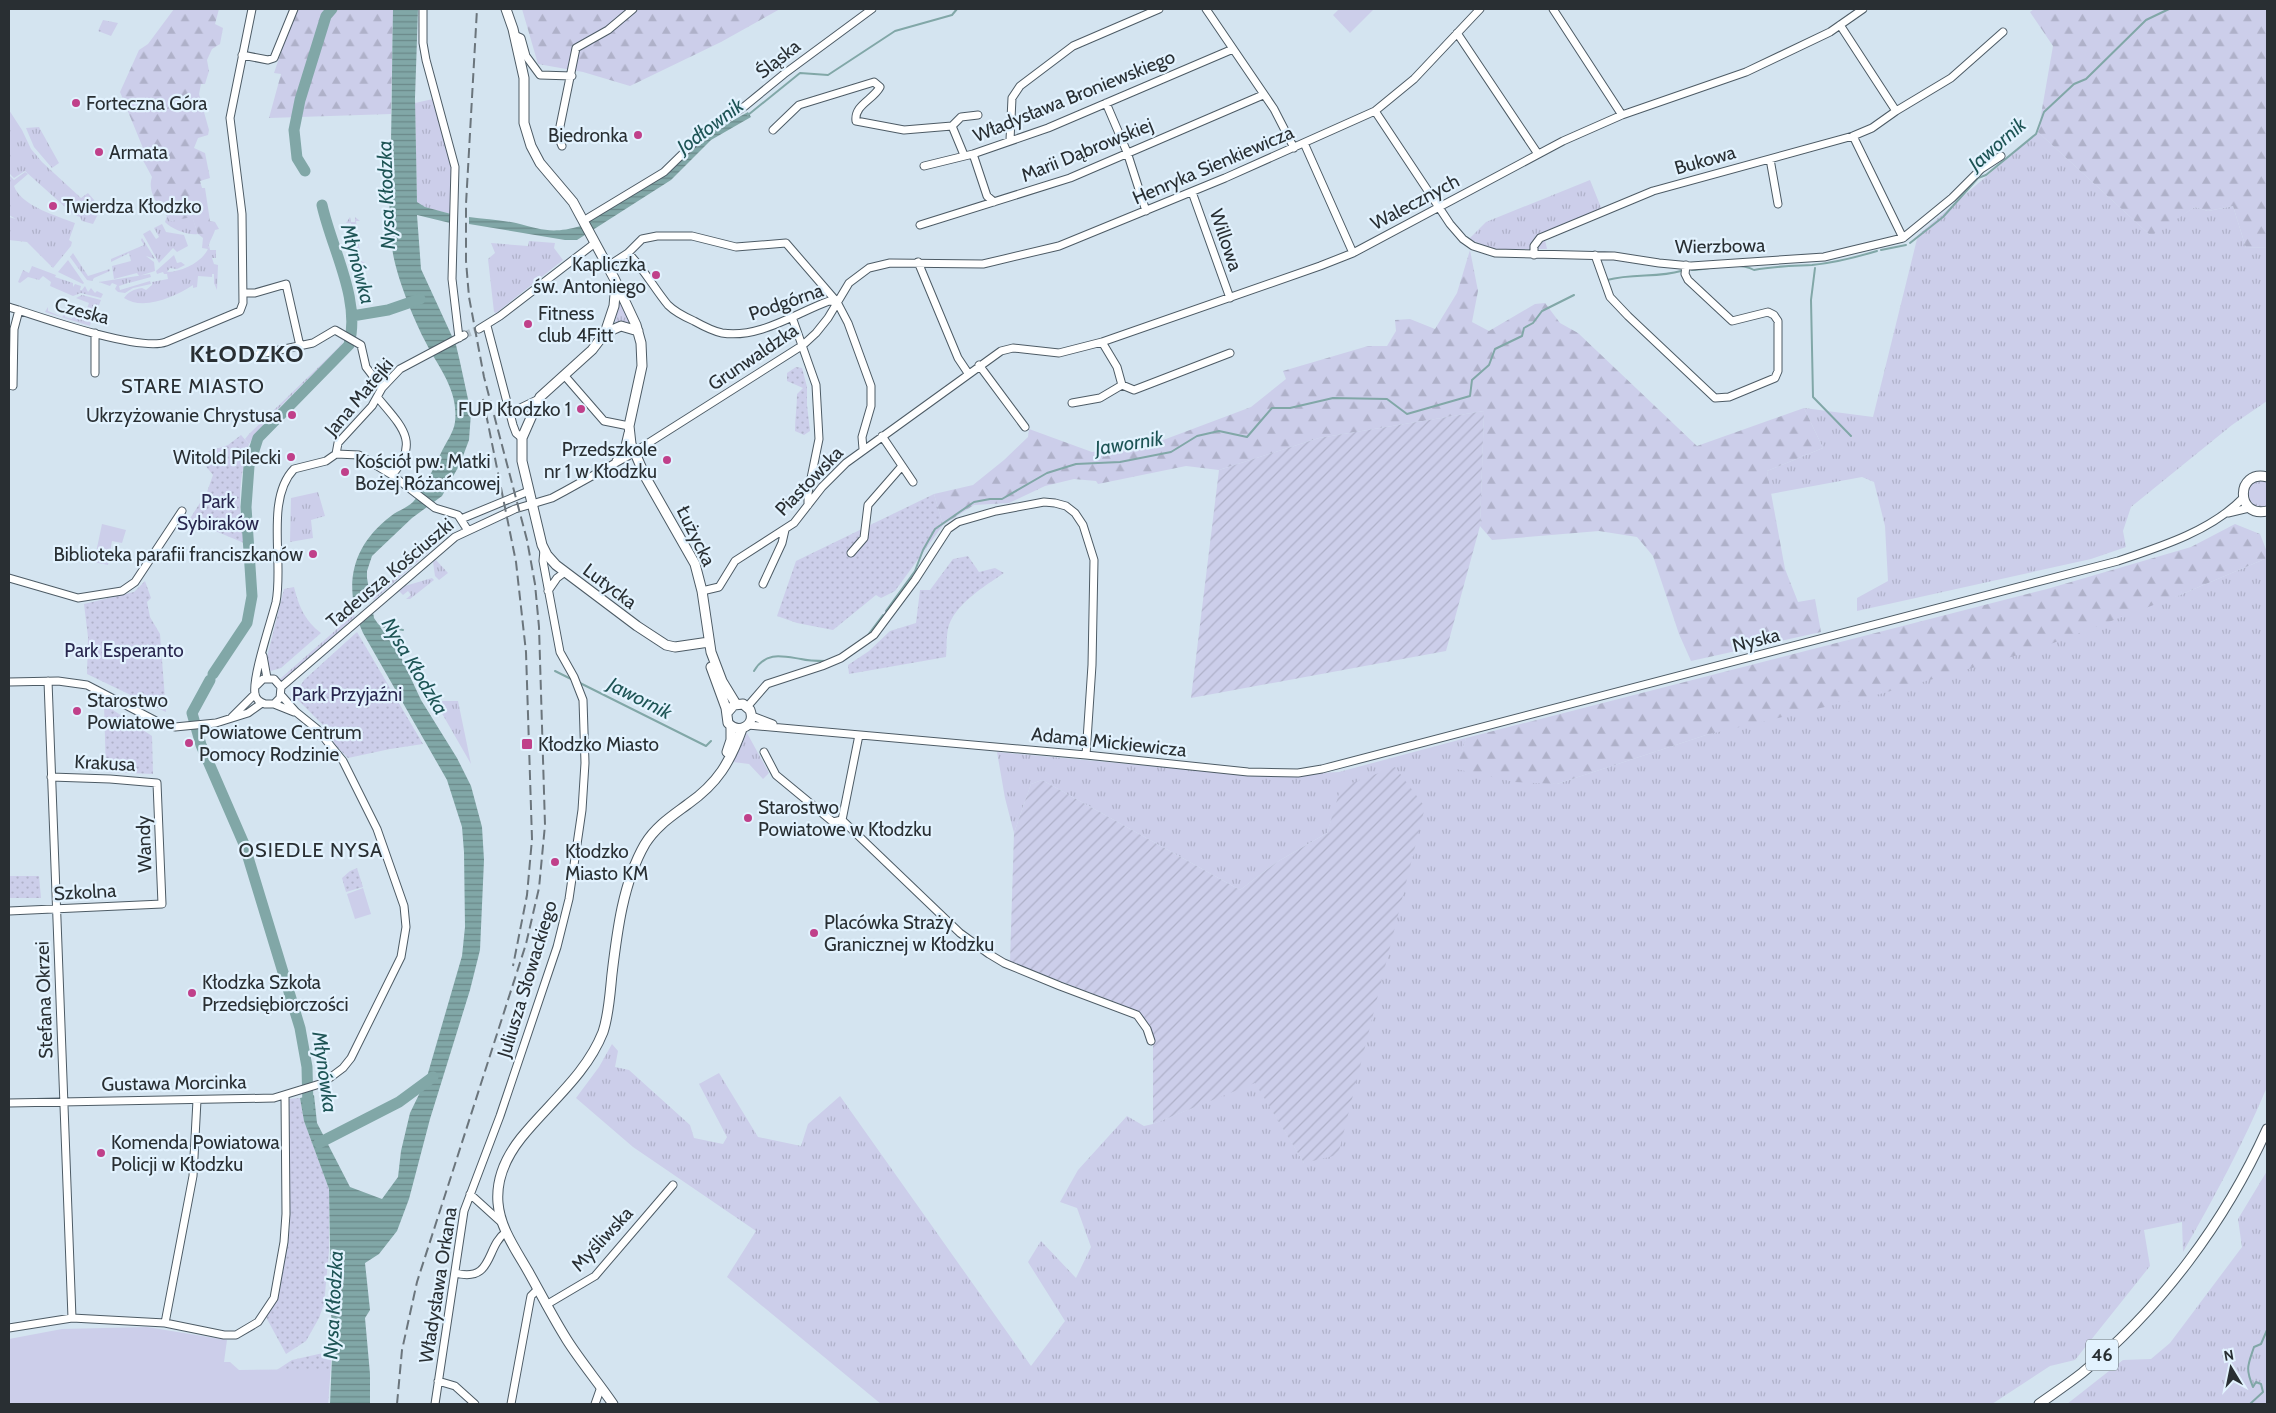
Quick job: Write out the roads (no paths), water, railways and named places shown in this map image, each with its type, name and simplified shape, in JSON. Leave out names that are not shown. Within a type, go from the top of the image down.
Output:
[{"type":"main road","points":[[506,9],[524,78],[524,118],[529,141],[537,159],[567,193],[584,222],[616,281],[638,331],[642,347],[642,370],[629,430]]},
{"type":"main road","points":[[522,438],[539,399],[592,350],[605,333],[614,306],[616,281]]},
{"type":"main road","points":[[605,333],[621,326],[638,331]]},
{"type":"main road","name":"Łużycka","points":[[629,430],[634,451],[646,478],[692,557],[697,569],[711,652]]},
{"type":"main road","name":"Lutycka","points":[[522,438],[521,453],[544,550],[565,572],[666,645],[675,647],[709,642]]},
{"type":"main road","points":[[2265,514],[2249,508],[2243,498],[2245,486],[2249,480],[2256,476],[2267,477]]},
{"type":"main road","points":[[613,1404],[569,1343],[546,1304],[504,1227],[498,1194],[504,1166],[521,1138],[578,1075],[595,1049],[604,1030],[622,914],[632,876],[641,853],[654,831],[700,794],[720,772],[731,758],[747,724],[747,707],[736,704],[722,681],[711,652]]},
{"type":"main road","points":[[711,652],[713,676],[731,726],[731,742],[720,772]]},
{"type":"main road","points":[[727,713],[736,704]]},
{"type":"main road","points":[[731,726],[747,724]]},
{"type":"main road","name":"46","points":[[2039,1404],[2082,1373],[2125,1334],[2159,1298],[2193,1256],[2233,1195],[2267,1129]]},
{"type":"street","points":[[252,9],[230,118],[242,214],[244,293],[255,293],[286,284],[300,346]]},
{"type":"street","points":[[242,55],[268,60],[274,58],[294,9]]},
{"type":"street","name":"Jana Matejki","points":[[336,454],[338,443],[378,398],[382,388],[400,368],[420,356],[459,338],[452,279],[455,168],[426,60],[423,43],[423,9]]},
{"type":"street","points":[[562,146],[558,136],[572,76],[576,48],[608,30],[633,9]]},
{"type":"street","name":"Śląska","points":[[584,222],[664,172],[703,134],[746,106],[784,74],[872,9]]},
{"type":"street","points":[[1010,140],[1012,98],[1020,86],[1073,46],[1159,9]]},
{"type":"street","points":[[1206,9],[1274,109],[1294,148]]},
{"type":"street","name":"Henryka Sienkiewicza","points":[[918,262],[975,264],[1004,260],[1059,246],[1146,212],[1294,148],[1375,111],[1414,79],[1480,9]]},
{"type":"street","points":[[1552,9],[1622,115]]},
{"type":"street","name":"Walecznych","points":[[968,373],[1007,348],[1060,353],[1102,342],[1353,253],[1563,141],[1622,115],[1746,72],[1840,25],[1863,9]]},
{"type":"street","points":[[1840,25],[1896,111]]},
{"type":"street","name":"Bukowa","points":[[1534,255],[1534,246],[1540,238],[1653,191],[1853,136],[1872,128],[1896,111],[1951,78],[2002,32]]},
{"type":"street","points":[[1457,33],[1538,154]]},
{"type":"street","points":[[514,35],[521,38],[526,56],[540,75],[572,76]]},
{"type":"street","name":"Władysława Broniewskiego","points":[[924,166],[974,154],[1048,128],[1233,49]]},
{"type":"street","points":[[773,130],[799,105],[874,82],[880,87],[876,94],[858,109],[856,121],[904,130],[952,126],[961,117],[978,115]]},
{"type":"street","name":"Marii Dąbrowskiej","points":[[920,225],[1070,178],[1263,95]]},
{"type":"street","points":[[1106,103],[1127,152],[1146,212]]},
{"type":"street","name":"Wierzbowa","points":[[1375,111],[1450,224],[1463,239],[1473,246],[1494,253],[1595,255],[1686,265],[1747,263],[1824,257],[1903,238]]},
{"type":"street","points":[[952,126],[964,155]]},
{"type":"street","points":[[1853,136],[1903,238],[1952,198],[1981,169],[2001,156]]},
{"type":"street","points":[[1304,143],[1353,253]]},
{"type":"street","points":[[974,154],[987,196],[994,202]]},
{"type":"street","points":[[1770,158],[1778,204]]},
{"type":"street","name":"Willowa","points":[[1192,192],[1230,298]]},
{"type":"street","points":[[608,266],[628,253],[642,239],[672,235],[692,236],[736,247],[786,243],[837,302],[848,323],[871,386],[871,406],[862,437],[863,450]]},
{"type":"street","points":[[479,329],[487,326],[595,243]]},
{"type":"street","name":"Podgórna","points":[[628,253],[643,268],[668,305],[678,313],[712,331],[734,334],[747,332],[829,301],[837,302]]},
{"type":"street","points":[[1595,255],[1610,297],[1714,398],[1729,397],[1774,378],[1778,371],[1778,321],[1774,314],[1768,312],[1732,321],[1688,280],[1685,274],[1686,265]]},
{"type":"street","points":[[918,262],[958,358],[968,373]]},
{"type":"street","name":"Grunwaldzka","points":[[532,504],[552,498],[634,451],[803,345],[816,333],[853,279],[869,268],[890,263],[918,262]]},
{"type":"street","name":"Czeska","points":[[9,307],[95,333],[148,344],[166,342],[238,314],[242,309],[244,293]]},
{"type":"street","points":[[11,386],[14,363],[14,330],[19,310]]},
{"type":"street","points":[[792,316],[816,385],[819,439],[808,493],[808,506]]},
{"type":"street","points":[[487,326],[516,433],[522,438]]},
{"type":"street","points":[[256,355],[318,341],[337,330],[361,345],[366,367],[382,388]]},
{"type":"street","points":[[95,333],[95,373]]},
{"type":"street","points":[[1102,342],[1117,367],[1122,385]]},
{"type":"street","points":[[1122,385],[1134,390],[1230,352]]},
{"type":"street","points":[[979,365],[1025,428]]},
{"type":"street","name":"Piastowska","points":[[702,591],[719,587],[736,561],[794,523],[834,474],[863,450],[968,373]]},
{"type":"street","points":[[564,376],[604,421],[629,430],[624,450],[616,461]]},
{"type":"street","points":[[1072,403],[1100,398],[1122,385]]},
{"type":"street","points":[[378,398],[398,422],[406,438],[406,456],[392,475]]},
{"type":"street","points":[[510,413],[539,399]]},
{"type":"street","points":[[882,436],[913,482]]},
{"type":"street","points":[[232,717],[255,694],[257,670],[278,588],[279,506],[282,487],[288,475],[294,469],[326,460],[336,454],[359,455],[392,475],[435,508],[458,515],[467,529]]},
{"type":"street","points":[[851,553],[864,538],[868,505],[902,466]]},
{"type":"street","name":"Tadeusza Kościuszki","points":[[461,519],[529,491]]},
{"type":"street","points":[[2225,514],[2243,498]]},
{"type":"street","points":[[747,707],[767,684],[841,658],[874,635],[915,580],[948,529],[958,522],[996,510],[1044,502],[1055,503],[1066,506],[1075,513],[1083,525],[1094,560],[1092,656],[1086,755]]},
{"type":"street","name":"Tadeusza Kościuszki","points":[[281,691],[352,624],[445,544],[467,529],[532,504]]},
{"type":"street","points":[[2225,514],[2249,508]]},
{"type":"street","points":[[9,578],[78,598],[122,591],[136,582],[182,511]]},
{"type":"street","name":"Nyska","points":[[1425,744],[2095,568],[2172,542],[2225,514]]},
{"type":"street","points":[[763,584],[782,543],[785,530]]},
{"type":"street","name":"Juliusza Słowackiego","points":[[470,1194],[500,1116],[563,924],[582,810],[585,763],[583,700],[579,687],[560,652],[543,561],[544,550]]},
{"type":"street","points":[[548,591],[557,578],[565,572]]},
{"type":"street","points":[[262,656],[267,678]]},
{"type":"street","points":[[267,678],[277,682],[296,712]]},
{"type":"street","points":[[257,685],[267,678]]},
{"type":"street","points":[[9,682],[48,681],[87,685],[160,723],[182,727],[206,725],[248,713],[262,703],[274,704],[296,712]]},
{"type":"street","name":"Stefana Okrzei","points":[[48,681],[72,1318]]},
{"type":"street","points":[[274,704],[281,691]]},
{"type":"street","points":[[255,694],[262,703]]},
{"type":"street","name":"Gustawa Morcinka","points":[[9,1103],[197,1100],[285,1096],[312,1088],[332,1077],[351,1058],[401,957],[406,927],[404,906],[365,802],[342,761],[317,729],[296,712]]},
{"type":"street","name":"Adama Mickiewicza","points":[[747,724],[1248,772],[1298,773],[1336,766],[1425,744]]},
{"type":"street","points":[[842,820],[844,801],[859,735]]},
{"type":"street","points":[[764,752],[776,775],[833,822],[842,820]]},
{"type":"street","name":"Krakusa","points":[[52,778],[110,779],[157,783]]},
{"type":"street","name":"Wandy","points":[[157,783],[162,904]]},
{"type":"street","points":[[842,820],[960,932],[989,954],[1004,963],[1137,1015],[1147,1029],[1151,1041]]},
{"type":"street","name":"Szkolna","points":[[9,911],[162,904]]},
{"type":"street","points":[[9,1328],[72,1318],[165,1323],[214,1334],[236,1335],[258,1322],[274,1298],[286,1214],[285,1096]]},
{"type":"street","points":[[165,1323],[193,1176],[197,1100]]},
{"type":"street","name":"Myśliwska","points":[[546,1304],[595,1276],[674,1185]]},
{"type":"street","points":[[455,1273],[471,1275],[484,1268],[504,1227],[470,1194]]},
{"type":"street","name":"Władysława Orkana","points":[[435,1404],[460,1232],[470,1194]]},
{"type":"street","points":[[512,1404],[531,1296],[538,1289]]},
{"type":"street","name":"Władysława Orkana","points":[[438,1381],[455,1386],[475,1404]]},
{"type":"street","points":[[595,1404],[601,1387]]},
{"type":"water","points":[[393,9],[418,9],[415,98],[417,202],[425,207],[451,214],[450,223],[417,215],[421,269],[456,345],[471,413],[469,440],[460,464],[442,496],[412,518],[372,556],[367,571],[367,578],[374,618],[401,657],[421,700],[457,758],[471,786],[482,827],[484,860],[480,950],[470,990],[430,1119],[409,1199],[397,1231],[379,1254],[365,1263],[370,1310],[365,1318],[370,1374],[370,1404],[330,1404],[332,1358],[329,1189],[304,1121],[300,1098],[314,1095],[317,1123],[350,1187],[382,1199],[398,1177],[401,1151],[410,1113],[426,1080],[462,956],[465,927],[462,827],[447,780],[363,633],[353,600],[352,584],[354,569],[367,541],[377,528],[391,516],[411,504],[417,497],[451,434],[455,422],[454,399],[450,388],[415,319],[402,286],[393,254],[389,198]]},
{"type":"water","points":[[748,112],[751,117],[711,140],[671,180],[577,240],[565,240],[469,224],[469,217],[510,222],[548,230],[562,230],[581,226],[668,174],[705,136]]},
{"type":"waterway","name":"Młynówka","points":[[305,171],[297,158],[294,130],[300,100],[326,16],[332,9]]},
{"type":"waterway","name":"Jodłownik","points":[[748,115],[800,73],[828,75],[895,31],[952,15],[957,9]]},
{"type":"waterway","name":"Jawornik","points":[[1910,243],[1943,217],[1978,178],[1986,175],[2036,134],[2044,112],[2074,84],[2086,79],[2146,20],[2169,9]]},
{"type":"waterway","name":"Młynówka","points":[[213,674],[247,623],[252,596],[246,507],[249,466],[258,438],[349,345],[352,328],[348,292],[322,205]]},
{"type":"waterway","name":"Jawornik","points":[[1881,250],[1906,245]]},
{"type":"waterway","name":"Jawornik","points":[[1692,270],[1724,266],[1740,266],[1754,270],[1812,265],[1845,260],[1877,251]]},
{"type":"waterway","points":[[1815,268],[1811,300],[1813,397],[1851,436]]},
{"type":"waterway","name":"Jawornik","points":[[1607,280],[1681,271]]},
{"type":"waterway","name":"Jawornik","points":[[886,611],[915,571],[923,550],[935,529],[974,502],[1002,499],[1047,473],[1076,464],[1120,462],[1171,452],[1197,436],[1219,431],[1247,437],[1272,408],[1290,408],[1333,398],[1387,399],[1407,414],[1470,396],[1472,380],[1489,365],[1495,349],[1522,336],[1524,328],[1533,323],[1542,311],[1574,295]]},
{"type":"waterway","points":[[352,316],[388,310],[420,299]]},
{"type":"waterway","name":"Jawornik","points":[[868,635],[883,615]]},
{"type":"waterway","name":"Jawornik","points":[[375,625],[403,630]]},
{"type":"waterway","name":"Jawornik","points":[[754,671],[764,660],[775,656],[810,661],[826,661]]},
{"type":"waterway","name":"Jawornik","points":[[555,671],[571,679]]},
{"type":"waterway","name":"Młynówka","points":[[210,680],[192,713],[201,745],[244,844],[300,1028],[307,1067],[308,1109]]},
{"type":"waterway","name":"Jawornik","points":[[578,682],[706,746],[711,741]]},
{"type":"waterway","name":"Nysa Kłodzka","points":[[319,1143],[399,1102],[433,1077]]},
{"type":"waterway","points":[[2250,1404],[2263,1392],[2261,1384],[2256,1382],[2253,1387],[2248,1371],[2249,1363],[2254,1347],[2261,1344],[2267,1330]]},
{"type":"tunnel","points":[[464,335],[479,329]]},
{"type":"railway","points":[[397,1404],[402,1350],[417,1282],[526,944],[539,888],[545,825],[539,627],[535,584],[527,540],[484,377],[469,297],[466,261],[466,204],[477,9]]},
{"type":"railway","points":[[483,399],[516,562],[526,652],[532,839],[527,895],[513,966]]},
{"type":"place","name":"Forteczna Góra","points":[[76,103]]},
{"type":"place","name":"Biedronka","points":[[638,135]]},
{"type":"place","name":"Armata","points":[[99,152]]},
{"type":"place","name":"Twierdza Kłodzko","points":[[53,206]]},
{"type":"place","name":"Kapliczka św. Antoniego","points":[[656,275]]},
{"type":"place","name":"Fitness club 4Fitt","points":[[528,324]]},
{"type":"place","name":"FUP Kłodzko 1","points":[[581,409]]},
{"type":"place","name":"Ukrzyżowanie Chrystusa","points":[[292,415]]},
{"type":"place","name":"Witold Pilecki","points":[[291,457]]},
{"type":"place","name":"Przedszkole nr 1 w Kłodzku","points":[[667,460]]},
{"type":"place","name":"Kościół pw. Matki Bożej Różańcowej","points":[[345,472]]},
{"type":"place","name":"Biblioteka parafii franciszkanów","points":[[313,554]]},
{"type":"place","name":"Starostwo Powiatowe","points":[[77,711]]},
{"type":"place","name":"Powiatowe Centrum Pomocy Rodzinie","points":[[189,743]]},
{"type":"place","name":"Kłodzko Miasto","points":[[527,744]]},
{"type":"place","name":"Starostwo Powiatowe w Kłodzku","points":[[748,818]]},
{"type":"place","name":"Kłodzko Miasto KM","points":[[555,862]]},
{"type":"place","name":"Placówka Straży Granicznej w Kłodzku","points":[[814,933]]},
{"type":"place","name":"Kłodzka Szkoła Przedsiębiorczości","points":[[192,993]]},
{"type":"place","name":"Komenda Powiatowa Policji w Kłodzku","points":[[101,1153]]},
{"type":"district","name":"KŁODZKO","points":[[247,353]]},
{"type":"district","name":"STARE MIASTO","points":[[193,386]]},
{"type":"district","name":"OSIEDLE NYSA","points":[[311,850]]},
{"type":"park label","name":"Park Sybiraków","points":[[218,512]]},
{"type":"park label","name":"Park Esperanto","points":[[124,650]]},
{"type":"park label","name":"Park Przyjaźni","points":[[347,694]]}]
